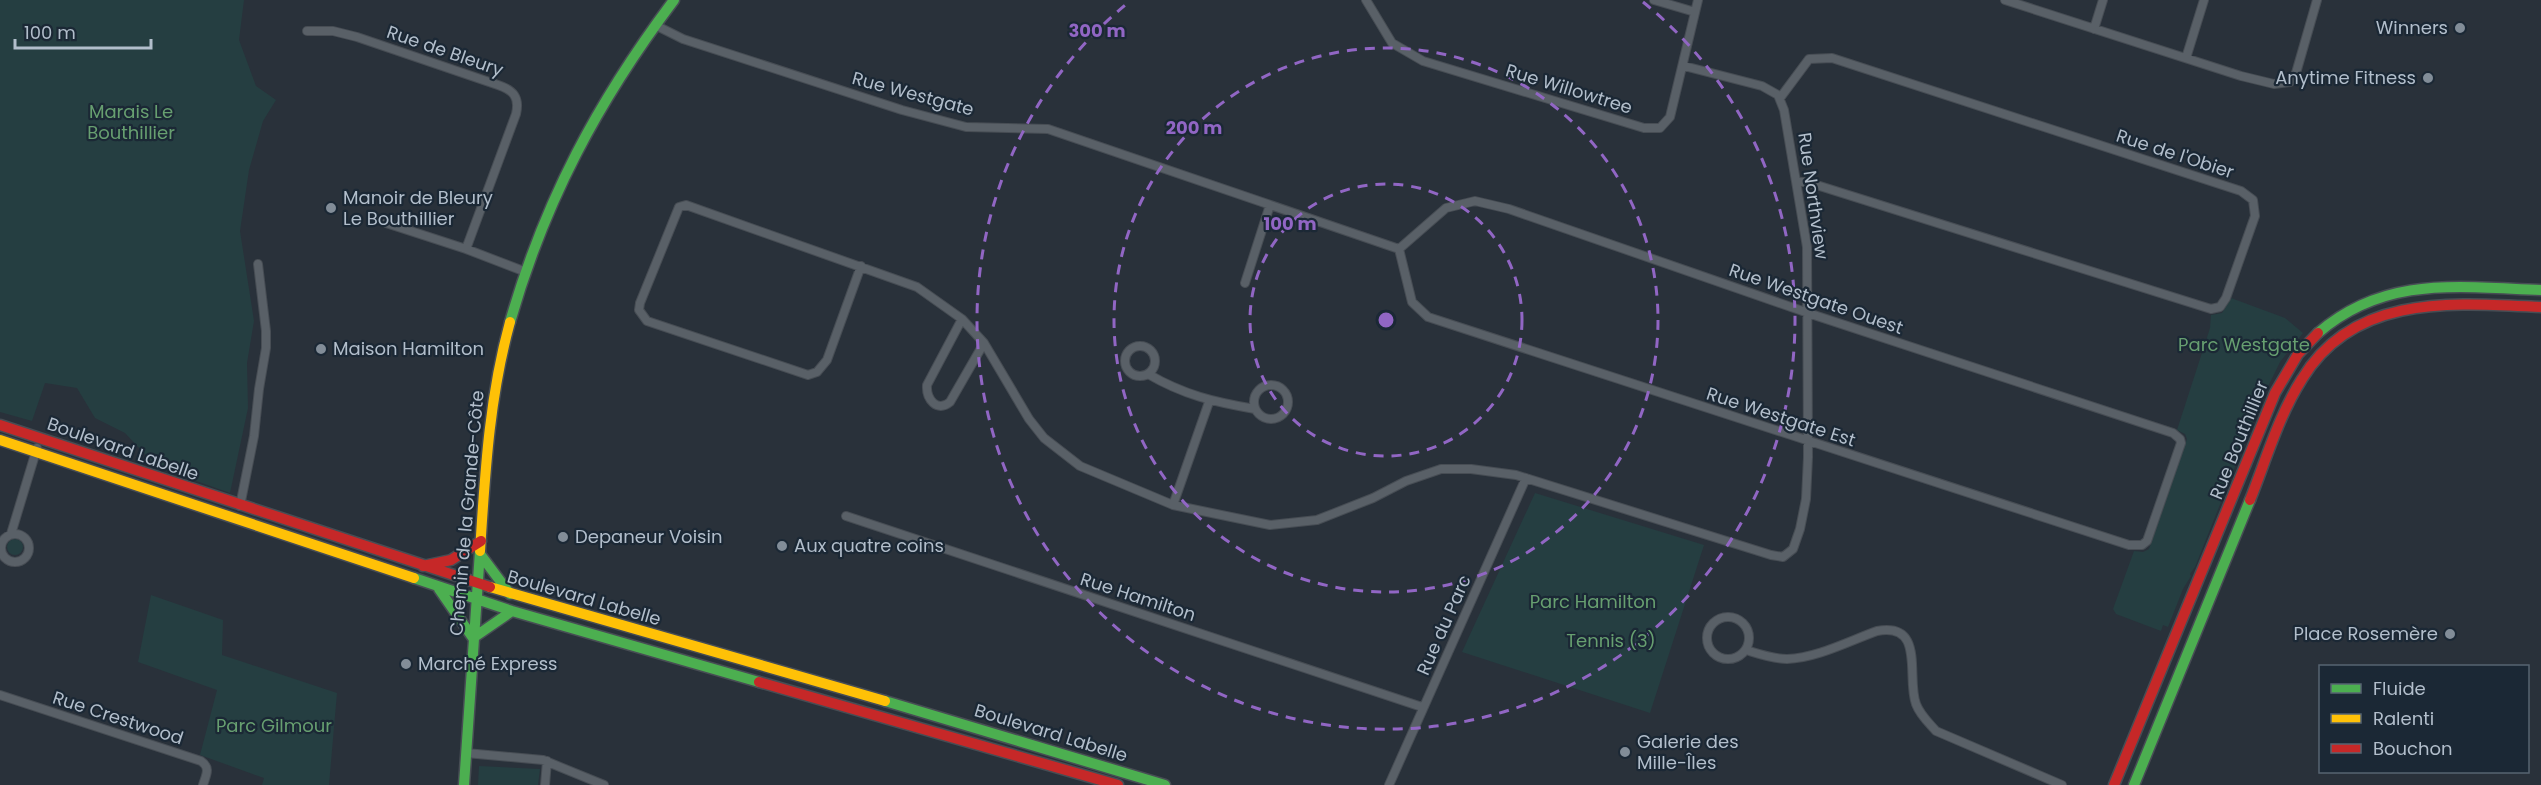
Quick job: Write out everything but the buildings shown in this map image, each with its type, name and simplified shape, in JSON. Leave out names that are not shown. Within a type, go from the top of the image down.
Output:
[{"type":"main road","name":"Chemin de la Grande-Côte","points":[[464,785],[488,428],[493,389],[505,337],[526,272],[559,188],[586,134],[614,85],[674,0]]},
{"type":"main road","name":"Rue Bouthillier","points":[[2114,785],[2276,393],[2290,365],[2304,347],[2338,316],[2371,300],[2397,292],[2439,288],[2541,290]]},
{"type":"main road","name":"Rue Bouthillier","points":[[2134,785],[2283,418],[2299,383],[2314,361],[2347,331],[2395,309],[2434,304],[2541,307]]},
{"type":"main road","name":"Boulevard Labelle","points":[[0,425],[422,567],[1165,785]]},
{"type":"main road","name":"Boulevard Labelle","points":[[0,440],[439,589],[1118,785]]},
{"type":"main road","points":[[422,567],[451,560],[481,541]]},
{"type":"main road","points":[[480,554],[510,594]]},
{"type":"main road","points":[[439,589],[473,638],[512,611]]},
{"type":"street","name":"Rue Willowtree","points":[[1366,0],[1392,43],[1423,62],[1644,128],[1660,128],[1670,117],[1698,0]]},
{"type":"street","points":[[1654,0],[1695,12]]},
{"type":"street","points":[[2005,0],[2274,84],[2290,82],[2296,73],[2317,0]]},
{"type":"street","points":[[2094,29],[2103,0]]},
{"type":"street","points":[[2186,58],[2204,0]]},
{"type":"street","name":"Rue Westgate","points":[[655,25],[683,39],[902,110],[966,127],[1048,129],[1399,249]]},
{"type":"street","name":"Rue de Bleury","points":[[308,31],[333,31],[357,37],[513,92],[518,104],[516,114],[466,249]]},
{"type":"street","name":"Rue de l'Obier","points":[[1780,98],[1809,59],[1833,58],[2241,191],[2253,200],[2255,216],[2226,298],[2220,307],[2211,309],[1808,182],[1798,182]]},
{"type":"street","points":[[1684,66],[1756,84],[1780,98]]},
{"type":"street","name":"Rue Northview","points":[[861,266],[827,360],[817,372],[808,375],[647,321],[639,310],[679,207],[686,205],[861,266],[917,286],[962,319],[984,343],[1029,419],[1044,438],[1080,466],[1101,477],[1173,505],[1270,525],[1317,520],[1373,498],[1406,481],[1441,469],[1505,472],[1780,557],[1789,554],[1793,549],[1806,499],[1808,256],[1798,182],[1780,98]]},
{"type":"street","name":"Rue Westgate Ouest","points":[[1399,249],[1446,208],[1475,201],[1509,209],[1807,312],[2173,433],[2181,443],[2165,492]]},
{"type":"street","points":[[1245,283],[1270,205]]},
{"type":"street","points":[[386,223],[466,249],[526,272]]},
{"type":"street","name":"Rue Westgate Est","points":[[1399,249],[1412,302],[1428,317],[1669,398],[2133,546],[2142,545],[2148,541],[2165,492]]},
{"type":"street","points":[[237,519],[254,436],[266,348],[258,264]]},
{"type":"street","points":[[962,319],[927,385],[926,394],[931,402],[938,406],[945,406],[950,402],[984,343]]},
{"type":"street","points":[[1148,374],[1154,368],[1154,354],[1148,348],[1135,347],[1126,356],[1128,369],[1135,375],[1148,374],[1174,390],[1209,402],[1255,409],[1265,418],[1278,417],[1287,408],[1287,394],[1277,385],[1263,386],[1254,396],[1255,409]]},
{"type":"street","points":[[1173,505],[1209,402]]},
{"type":"street","points":[[11,534],[41,439]]},
{"type":"street","name":"Rue du Parc","points":[[1389,785],[1526,478]]},
{"type":"street","name":"Rue Hamilton","points":[[846,516],[1422,707]]},
{"type":"street","points":[[1728,617],[1742,622],[1749,633],[1746,650],[1734,659],[1726,660],[1715,656],[1707,643],[1711,625],[1717,620],[1728,617]]},
{"type":"street","points":[[1746,650],[1769,657],[1787,659],[1805,656],[1878,631],[1890,628],[1899,631],[1907,638],[1911,649],[1913,688],[1917,705],[1936,731],[2062,785]]},
{"type":"street","name":"Rue Crestwood","points":[[0,695],[201,761],[206,765],[208,771],[203,785]]},
{"type":"street","points":[[465,753],[547,761],[604,785]]},
{"type":"street","points":[[544,785],[547,761]]},
{"type":"green space","name":"Marais Le Bouthillier","points":[[0,0],[244,0],[239,40],[256,86],[276,100],[263,121],[249,170],[240,231],[254,321],[247,363],[248,408],[230,493],[157,467],[125,433],[95,418],[77,388],[45,383],[32,421],[0,412]]},
{"type":"green space","name":"Parc Westgate","points":[[2231,298],[2285,318],[2303,333],[2280,362],[2262,399],[2259,400],[2261,402],[2195,567],[2183,589],[2168,627],[2163,625],[2161,631],[2116,614],[2113,609],[2134,551],[2143,552],[2149,549],[2187,439],[2185,434],[2177,430],[2210,328],[2211,315],[2222,313]]},
{"type":"green space","name":"Parc Hamilton","points":[[1535,493],[1704,545],[1650,713],[1462,652]]},
{"type":"green space","points":[[15,539],[21,541],[23,547],[21,553],[15,555],[9,553],[7,547],[9,541]]},
{"type":"green space","name":"Parc Gilmour","points":[[151,595],[223,620],[222,655],[337,693],[329,785],[262,785],[264,778],[200,755],[217,690],[138,662]]},
{"type":"green space","points":[[479,766],[540,769],[538,785],[478,785]]},
{"type":"traffic: fast","points":[[510,322],[540,234],[577,153],[621,76],[674,0]]},
{"type":"traffic: fast","points":[[2318,333],[2343,314],[2370,301],[2396,293],[2452,287],[2541,290]]},
{"type":"traffic: fast","points":[[2134,785],[2250,500]]},
{"type":"traffic: fast","points":[[464,785],[480,551]]},
{"type":"traffic: fast","points":[[480,554],[510,594]]},
{"type":"traffic: fast","points":[[414,578],[512,611],[759,682]]},
{"type":"traffic: fast","points":[[439,589],[473,638],[512,611]]},
{"type":"traffic: fast","points":[[885,701],[1165,785]]},
{"type":"traffic: slow","points":[[480,551],[486,465],[493,408],[510,322]]},
{"type":"traffic: slow","points":[[0,440],[414,578]]},
{"type":"traffic: slow","points":[[490,587],[885,701]]},
{"type":"traffic: jam","points":[[2250,500],[2280,423],[2302,379],[2324,351],[2349,331],[2378,317],[2408,309],[2474,304],[2541,307]]},
{"type":"traffic: jam","points":[[2114,785],[2275,393],[2298,354],[2318,333]]},
{"type":"traffic: jam","points":[[0,425],[490,587]]},
{"type":"traffic: jam","points":[[423,566],[451,560],[481,541]]},
{"type":"traffic: jam","points":[[759,682],[1118,785]]},
{"type":"place","name":"Winners","points":[[2460,28]]},
{"type":"place","name":"Anytime Fitness","points":[[2428,78]]},
{"type":"place","name":"Manoir de Bleury Le Bouthillier","points":[[331,208]]},
{"type":"place","name":"Maison Hamilton","points":[[321,349]]},
{"type":"place","name":"Depaneur Voisin","points":[[563,537]]},
{"type":"place","name":"Aux quatre coins","points":[[782,546]]},
{"type":"place","name":"Place Rosemère","points":[[2450,634]]},
{"type":"place","name":"Marché Express","points":[[406,664]]},
{"type":"place","name":"Galerie des Mille-Îles","points":[[1625,752]]},
{"type":"park label","name":"Tennis (3)","points":[[1611,641]]}]
